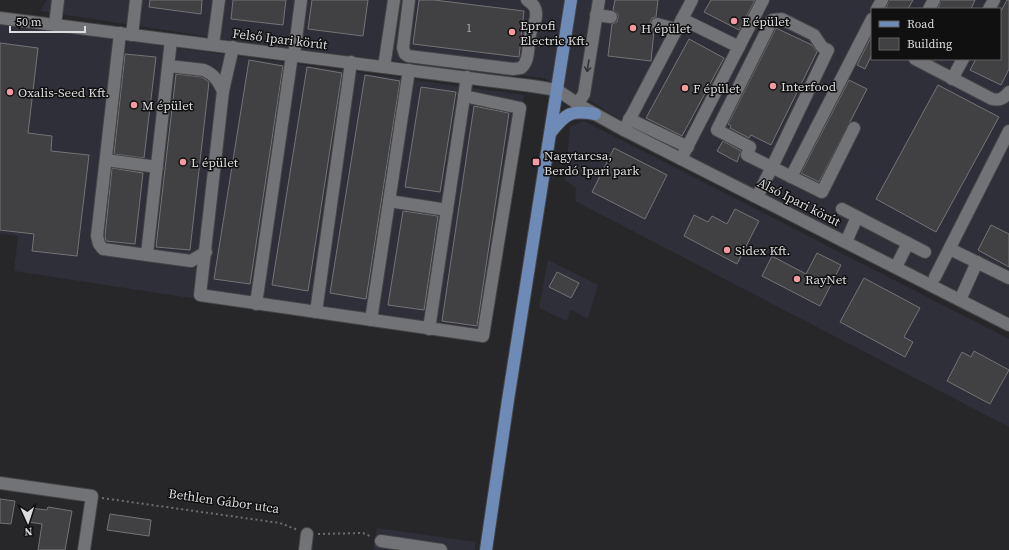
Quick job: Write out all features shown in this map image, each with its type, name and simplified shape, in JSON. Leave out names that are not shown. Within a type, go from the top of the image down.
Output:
[{"type":"main road","points":[[486,550],[571,0]]},
{"type":"main road","points":[[550,134],[567,114],[576,112],[595,114]]},
{"type":"street","points":[[55,25],[58,0]]},
{"type":"street","points":[[136,0],[126,34],[106,160],[97,236],[99,244],[103,249],[191,261],[206,252]]},
{"type":"street","points":[[213,45],[219,0]]},
{"type":"street","points":[[256,304],[301,0]]},
{"type":"street","points":[[384,67],[394,0]]},
{"type":"street","points":[[409,0],[402,48],[408,56],[513,69],[521,68],[526,62],[531,31],[536,20],[535,8],[533,4],[527,0]]},
{"type":"street","points":[[577,104],[584,94],[599,0]]},
{"type":"street","points":[[624,130],[692,0]]},
{"type":"street","points":[[681,159],[763,0]]},
{"type":"street","points":[[596,15],[611,17]]},
{"type":"street","name":"Felső Ipari körút","points":[[0,18],[467,77],[556,90]]},
{"type":"street","points":[[757,197],[772,167],[828,50],[822,47],[814,36],[782,18],[772,20],[717,130],[750,147],[747,154],[772,167],[822,192],[854,128]]},
{"type":"street","points":[[792,177],[871,21]]},
{"type":"street","points":[[657,24],[679,24],[739,47]]},
{"type":"street","points":[[147,254],[171,40]]},
{"type":"street","points":[[387,45],[402,48]]},
{"type":"street","points":[[233,48],[223,91],[200,295],[483,336],[520,108],[464,96]]},
{"type":"street","points":[[916,60],[992,99],[1000,99],[1009,92]]},
{"type":"street","points":[[952,79],[962,60]]},
{"type":"street","points":[[316,312],[351,62]]},
{"type":"street","points":[[169,66],[210,72],[218,80],[223,91]]},
{"type":"street","points":[[371,320],[409,70]]},
{"type":"street","points":[[429,329],[467,77]]},
{"type":"street","name":"Alsó Ipari körút","points":[[556,90],[577,104],[624,130],[1009,325]]},
{"type":"street","points":[[629,118],[688,147]]},
{"type":"street","points":[[935,277],[1009,131]]},
{"type":"street","points":[[106,160],[157,167]]},
{"type":"street","points":[[389,201],[447,210]]},
{"type":"street","points":[[842,209],[925,252]]},
{"type":"street","points":[[846,242],[857,217]]},
{"type":"street","points":[[896,268],[908,243]]},
{"type":"street","points":[[950,249],[1009,278]]},
{"type":"street","points":[[960,300],[977,262]]},
{"type":"street","points":[[0,483],[92,496],[84,550]]},
{"type":"street","points":[[305,550],[307,534]]},
{"type":"street","points":[[381,541],[394,546],[441,550]]},
{"type":"path","name":"Bethlen Gábor utca","points":[[92,496],[280,523],[307,534],[363,533],[381,541]]},
{"type":"shaded area","points":[[47,0],[1009,0],[1009,318],[633,128],[594,103],[544,78],[283,48],[40,11]]},
{"type":"shaded area","points":[[0,24],[524,95],[485,343],[14,271],[18,236],[0,234]]},
{"type":"shaded area","points":[[584,121],[1009,339],[1009,427],[575,201],[576,188],[565,180],[570,127]]},
{"type":"shaded area","points":[[548,260],[598,285],[588,319],[570,309],[567,321],[539,308]]},
{"type":"shaded area","points":[[377,528],[476,542],[475,550],[373,550]]},
{"type":"building","points":[[150,0],[202,0],[201,14],[149,7]]},
{"type":"building","points":[[233,0],[286,0],[283,25],[231,19]]},
{"type":"building","points":[[312,0],[368,0],[363,36],[308,29]]},
{"type":"building","points":[[419,0],[434,0],[524,11],[519,57],[413,44]]},
{"type":"building","name":"H épület","points":[[615,0],[658,0],[656,17],[652,18],[650,22],[650,26],[654,31],[651,61],[608,56],[612,24],[617,22],[618,18],[618,14],[613,10]]},
{"type":"building","name":"E épület","points":[[711,0],[755,0],[739,30],[704,12]]},
{"type":"building","points":[[889,0],[913,0],[909,8],[886,8]]},
{"type":"building","points":[[941,0],[975,0],[971,8],[938,8]]},
{"type":"building","points":[[1007,0],[1009,0],[1009,69],[1001,85],[970,70],[975,60],[1001,60],[1001,11]]},
{"type":"building","name":"Interfood","points":[[776,28],[812,45],[817,52],[771,145],[751,135],[749,138],[730,128],[731,126],[728,124]]},
{"type":"building","points":[[871,37],[871,56],[865,69],[857,65]]},
{"type":"building","name":"F épület","points":[[689,39],[724,58],[682,136],[646,118]]},
{"type":"building","points":[[0,43],[38,48],[28,133],[52,136],[51,151],[89,155],[77,256],[32,251],[34,234],[0,230]]},
{"type":"building","name":"M épület","points":[[125,54],[156,57],[144,158],[114,154]]},
{"type":"building","points":[[249,60],[283,66],[250,284],[214,279]]},
{"type":"building","points":[[307,67],[342,73],[308,291],[272,285]]},
{"type":"building","name":"L épület","points":[[176,74],[202,77],[209,82],[190,250],[156,247]]},
{"type":"building","points":[[365,75],[400,81],[366,299],[330,293]]},
{"type":"building","points":[[849,80],[867,89],[819,182],[801,173]]},
{"type":"building","points":[[938,85],[999,117],[936,232],[876,199]]},
{"type":"building","points":[[421,87],[456,92],[440,192],[405,187]]},
{"type":"building","points":[[474,106],[509,113],[477,326],[442,321]]},
{"type":"building","points":[[723,141],[741,151],[737,162],[717,151]]},
{"type":"building","points":[[614,148],[667,175],[645,219],[592,192]]},
{"type":"building","points":[[112,168],[143,173],[135,244],[106,241],[105,236]]},
{"type":"building","name":"Sidex Kft.","points":[[735,209],[759,221],[737,264],[684,236],[694,215],[708,222],[712,216],[727,224]]},
{"type":"building","points":[[403,211],[438,216],[424,310],[388,305]]},
{"type":"building","points":[[991,225],[1009,234],[1009,267],[978,250]]},
{"type":"building","name":"RayNet","points":[[817,253],[841,265],[820,306],[762,276],[772,256],[806,274]]},
{"type":"building","points":[[557,272],[579,283],[571,298],[549,287]]},
{"type":"building","points":[[864,278],[920,308],[904,337],[913,342],[905,357],[840,322]]},
{"type":"building","points":[[974,351],[1009,370],[990,404],[947,381],[962,352],[971,357]]},
{"type":"building","points":[[0,499],[15,501],[11,524],[0,523]]},
{"type":"building","points":[[48,507],[72,511],[65,550],[38,550],[42,524],[28,522],[30,508],[47,510]]},
{"type":"building","points":[[110,514],[151,520],[149,536],[107,530]]},
{"type":"place","name":"E épület","points":[[734,21]]},
{"type":"place","name":"H épület","points":[[633,28]]},
{"type":"place","name":"Eprofi Electric Kft.","points":[[512,32]]},
{"type":"place","name":"Interfood","points":[[773,86]]},
{"type":"place","name":"F épület","points":[[685,88]]},
{"type":"place","name":"Oxalis-Seed Kft.","points":[[10,92]]},
{"type":"place","name":"M épület","points":[[134,105]]},
{"type":"place","name":"L épület","points":[[183,162]]},
{"type":"place","name":"Nagytarcsa, Berdó Ipari park","points":[[536,162]]},
{"type":"place","name":"Sidex Kft.","points":[[727,250]]},
{"type":"place","name":"RayNet","points":[[797,279]]}]
